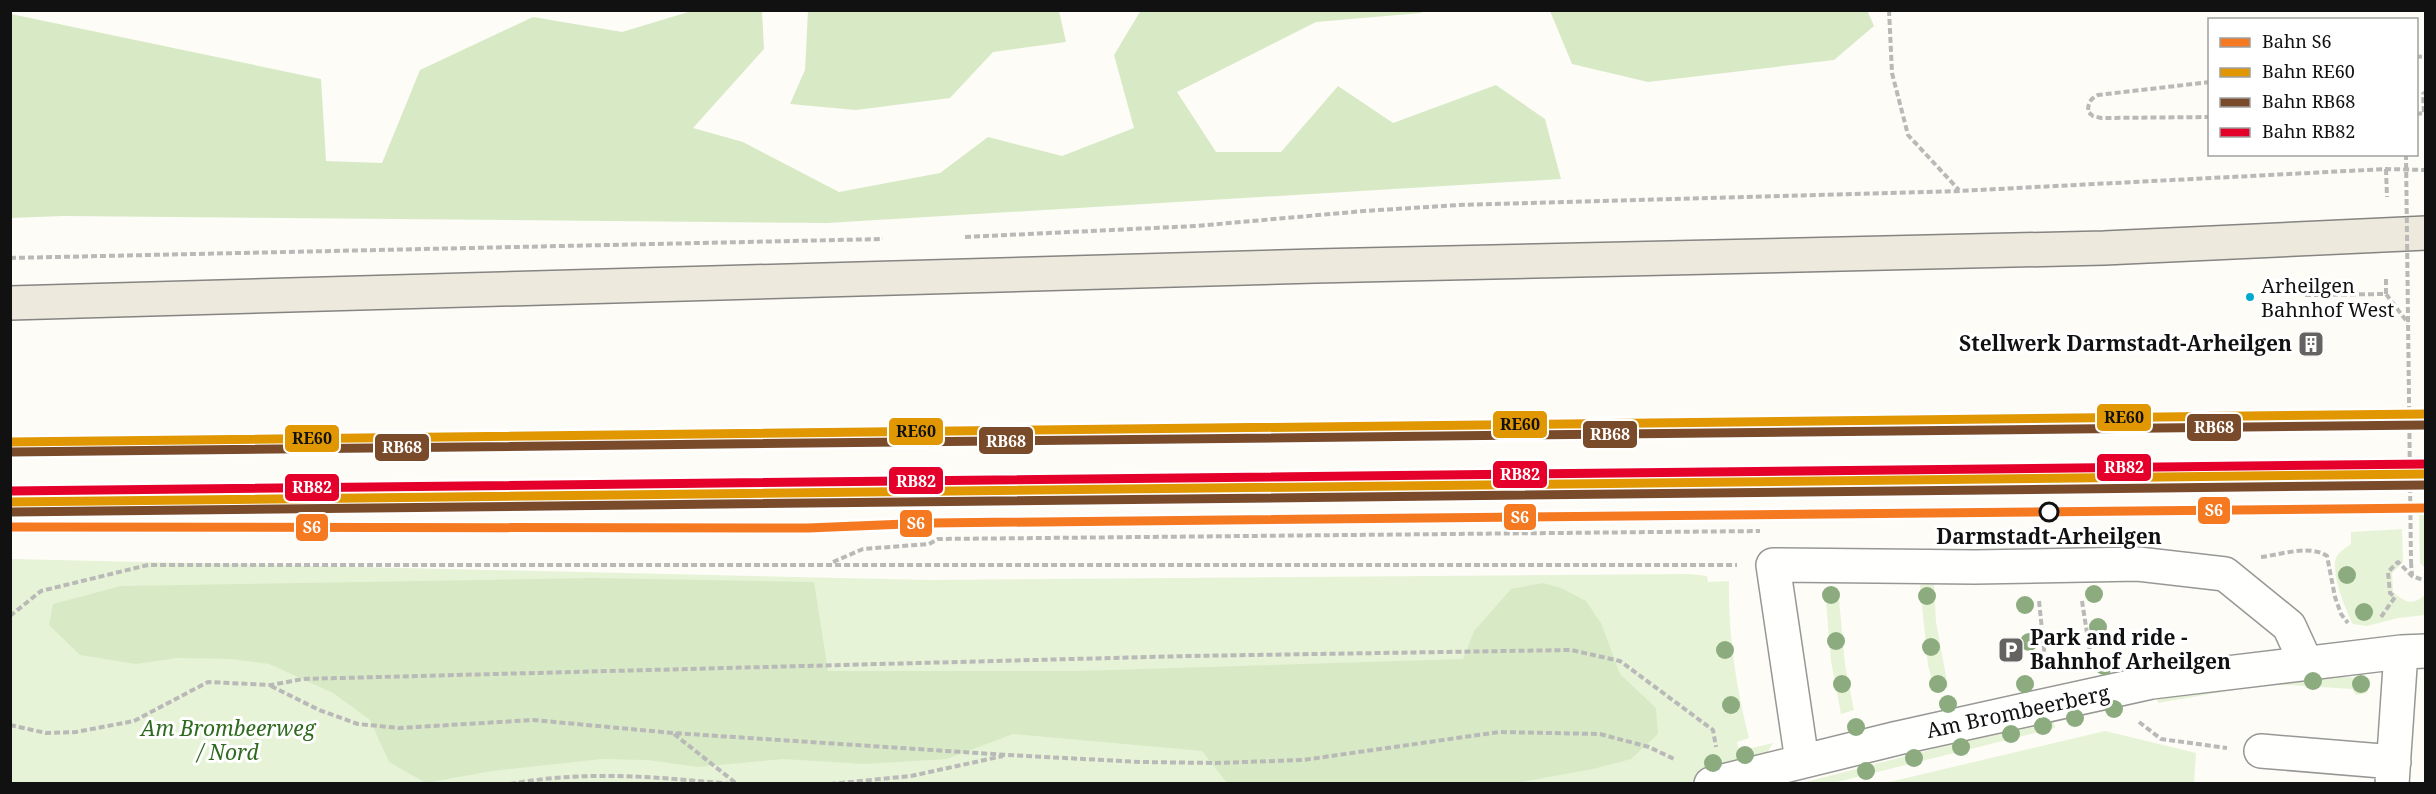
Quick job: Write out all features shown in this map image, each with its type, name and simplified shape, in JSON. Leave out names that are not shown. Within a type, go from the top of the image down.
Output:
[{"type":"main road","points":[[10,303],[1315,266],[2104,248],[2426,233]]},
{"type":"street","points":[[1802,761],[1773,565],[2138,564],[2225,574],[2289,627],[2306,663]]},
{"type":"street","points":[[2261,751],[2393,773],[2413,651]]},
{"type":"street","name":"Am Brombeerberg","points":[[1711,783],[2152,682],[2413,651]]},
{"type":"path","points":[[1889,10],[1892,73],[1908,135],[1959,191]]},
{"type":"path","points":[[2208,82],[2098,95],[2092,98],[2088,105],[2088,112],[2101,118],[2208,117]]},
{"type":"path","points":[[2418,114],[2424,113],[2423,94],[2426,92]]},
{"type":"path","points":[[2406,156],[2412,576]]},
{"type":"path","points":[[2386,170],[2387,197]]},
{"type":"path","points":[[958,237],[1196,226],[1459,205],[1959,191],[2426,170]]},
{"type":"path","points":[[10,258],[887,239]]},
{"type":"path","points":[[2386,279],[2386,294],[2408,323]]},
{"type":"path","points":[[2305,295],[2386,294]]},
{"type":"path","points":[[830,564],[863,549],[929,544],[938,539],[1761,531]]},
{"type":"path","points":[[2376,624],[2395,597],[2390,593],[2388,572],[2398,562],[2412,576],[2426,580]]},
{"type":"path","points":[[10,616],[41,591],[148,565],[1773,565]]},
{"type":"path","points":[[2079,565],[2088,647],[2099,694]]},
{"type":"path","points":[[2036,566],[2040,623],[2053,705]]},
{"type":"path","points":[[10,607],[19,609]]},
{"type":"path","points":[[11,725],[46,734],[76,732],[134,721],[208,682],[271,685],[303,679],[1188,656],[1571,650],[1620,661],[1713,730],[1716,750]]},
{"type":"path","points":[[271,685],[320,710],[358,724],[399,728],[533,720],[673,733],[1008,755],[1216,764],[1303,760],[1499,732],[1600,734],[1649,747],[1674,759]]},
{"type":"path","points":[[2136,720],[2161,739],[2261,751]]},
{"type":"path","points":[[673,733],[734,783]]},
{"type":"path","points":[[830,783],[911,776],[1008,755]]},
{"type":"path","points":[[510,783],[545,778],[627,774],[734,783]]},
{"type":"green space","points":[[695,10],[762,11],[764,49],[693,128],[743,142],[839,192],[940,173],[988,137],[1062,156],[1134,128],[1114,55],[1141,10],[1423,11],[1316,22],[1177,92],[1216,152],[1281,152],[1338,86],[1393,123],[1496,85],[1545,119],[1561,179],[827,223],[63,216],[11,218],[11,14],[321,79],[326,161],[382,163],[420,70],[533,17],[622,32]]},
{"type":"green space","points":[[1867,10],[1874,26],[1834,60],[1648,82],[1572,64],[1550,11]]},
{"type":"green space","points":[[808,11],[1059,11],[1066,42],[993,52],[950,98],[856,110],[790,104],[805,70]]},
{"type":"green space","points":[[2419,515],[2425,515],[2425,568],[2420,563]]},
{"type":"green space","points":[[2402,529],[2403,562],[2392,573],[2393,592],[2413,602],[2425,595],[2425,615],[2398,618],[2367,626],[2353,624],[2337,580],[2335,562],[2337,556],[2351,544],[2351,532]]},
{"type":"green space","name":"Am Brombeerweg / Nord","points":[[11,559],[930,580],[1690,574],[1707,576],[1708,582],[1729,581],[1734,661],[1749,738],[1737,742],[1739,751],[1773,743],[1748,784],[11,784]]},
{"type":"green space","points":[[591,578],[814,582],[828,671],[1078,671],[1463,659],[1474,631],[1511,589],[1543,583],[1561,588],[1586,601],[1601,623],[1620,674],[1656,708],[1658,734],[1631,759],[1593,769],[1516,783],[1227,783],[1202,751],[1013,734],[947,759],[864,764],[783,759],[698,767],[647,760],[602,759],[492,771],[426,783],[389,762],[370,720],[333,693],[269,664],[231,659],[177,658],[136,664],[80,655],[49,625],[53,604],[121,586]]},
{"type":"green space","points":[[1934,584],[1936,622],[1948,687],[1935,691],[1928,665],[1920,585]]},
{"type":"green space","points":[[1838,588],[1845,665],[1854,710],[1841,714],[1831,661],[1825,589]]},
{"type":"green space","points":[[2261,674],[2370,678],[2367,693],[2356,695],[2352,689],[2269,684],[2158,703],[2156,692]]},
{"type":"green space","points":[[2053,718],[2055,728],[1833,783],[1798,784]]},
{"type":"green space","points":[[2105,731],[2196,753],[2194,783],[1885,783]]},
{"type":"rail line","name":"RE60","points":[[10,442],[2426,414]]},
{"type":"rail line","name":"RB68","points":[[10,452],[2426,425]]},
{"type":"rail line","name":"RB82","points":[[10,491],[2426,464]]},
{"type":"rail line","name":"RE60","points":[[10,502],[2426,474]]},
{"type":"rail line","name":"RB68","points":[[10,512],[2426,485]]},
{"type":"rail line","name":"S6","points":[[10,527],[808,528],[930,523],[2426,508]]},
{"type":"place","name":"Arheilgen Bahnhof West","points":[[2250,297]]},
{"type":"place","name":"Stellwerk Darmstadt-Arheilgen","points":[[2311,344]]},
{"type":"place","name":"Darmstadt-Arheilgen","points":[[2049,512]]},
{"type":"place","name":"Park and ride - Bahnhof Arheilgen","points":[[2011,650]]}]
